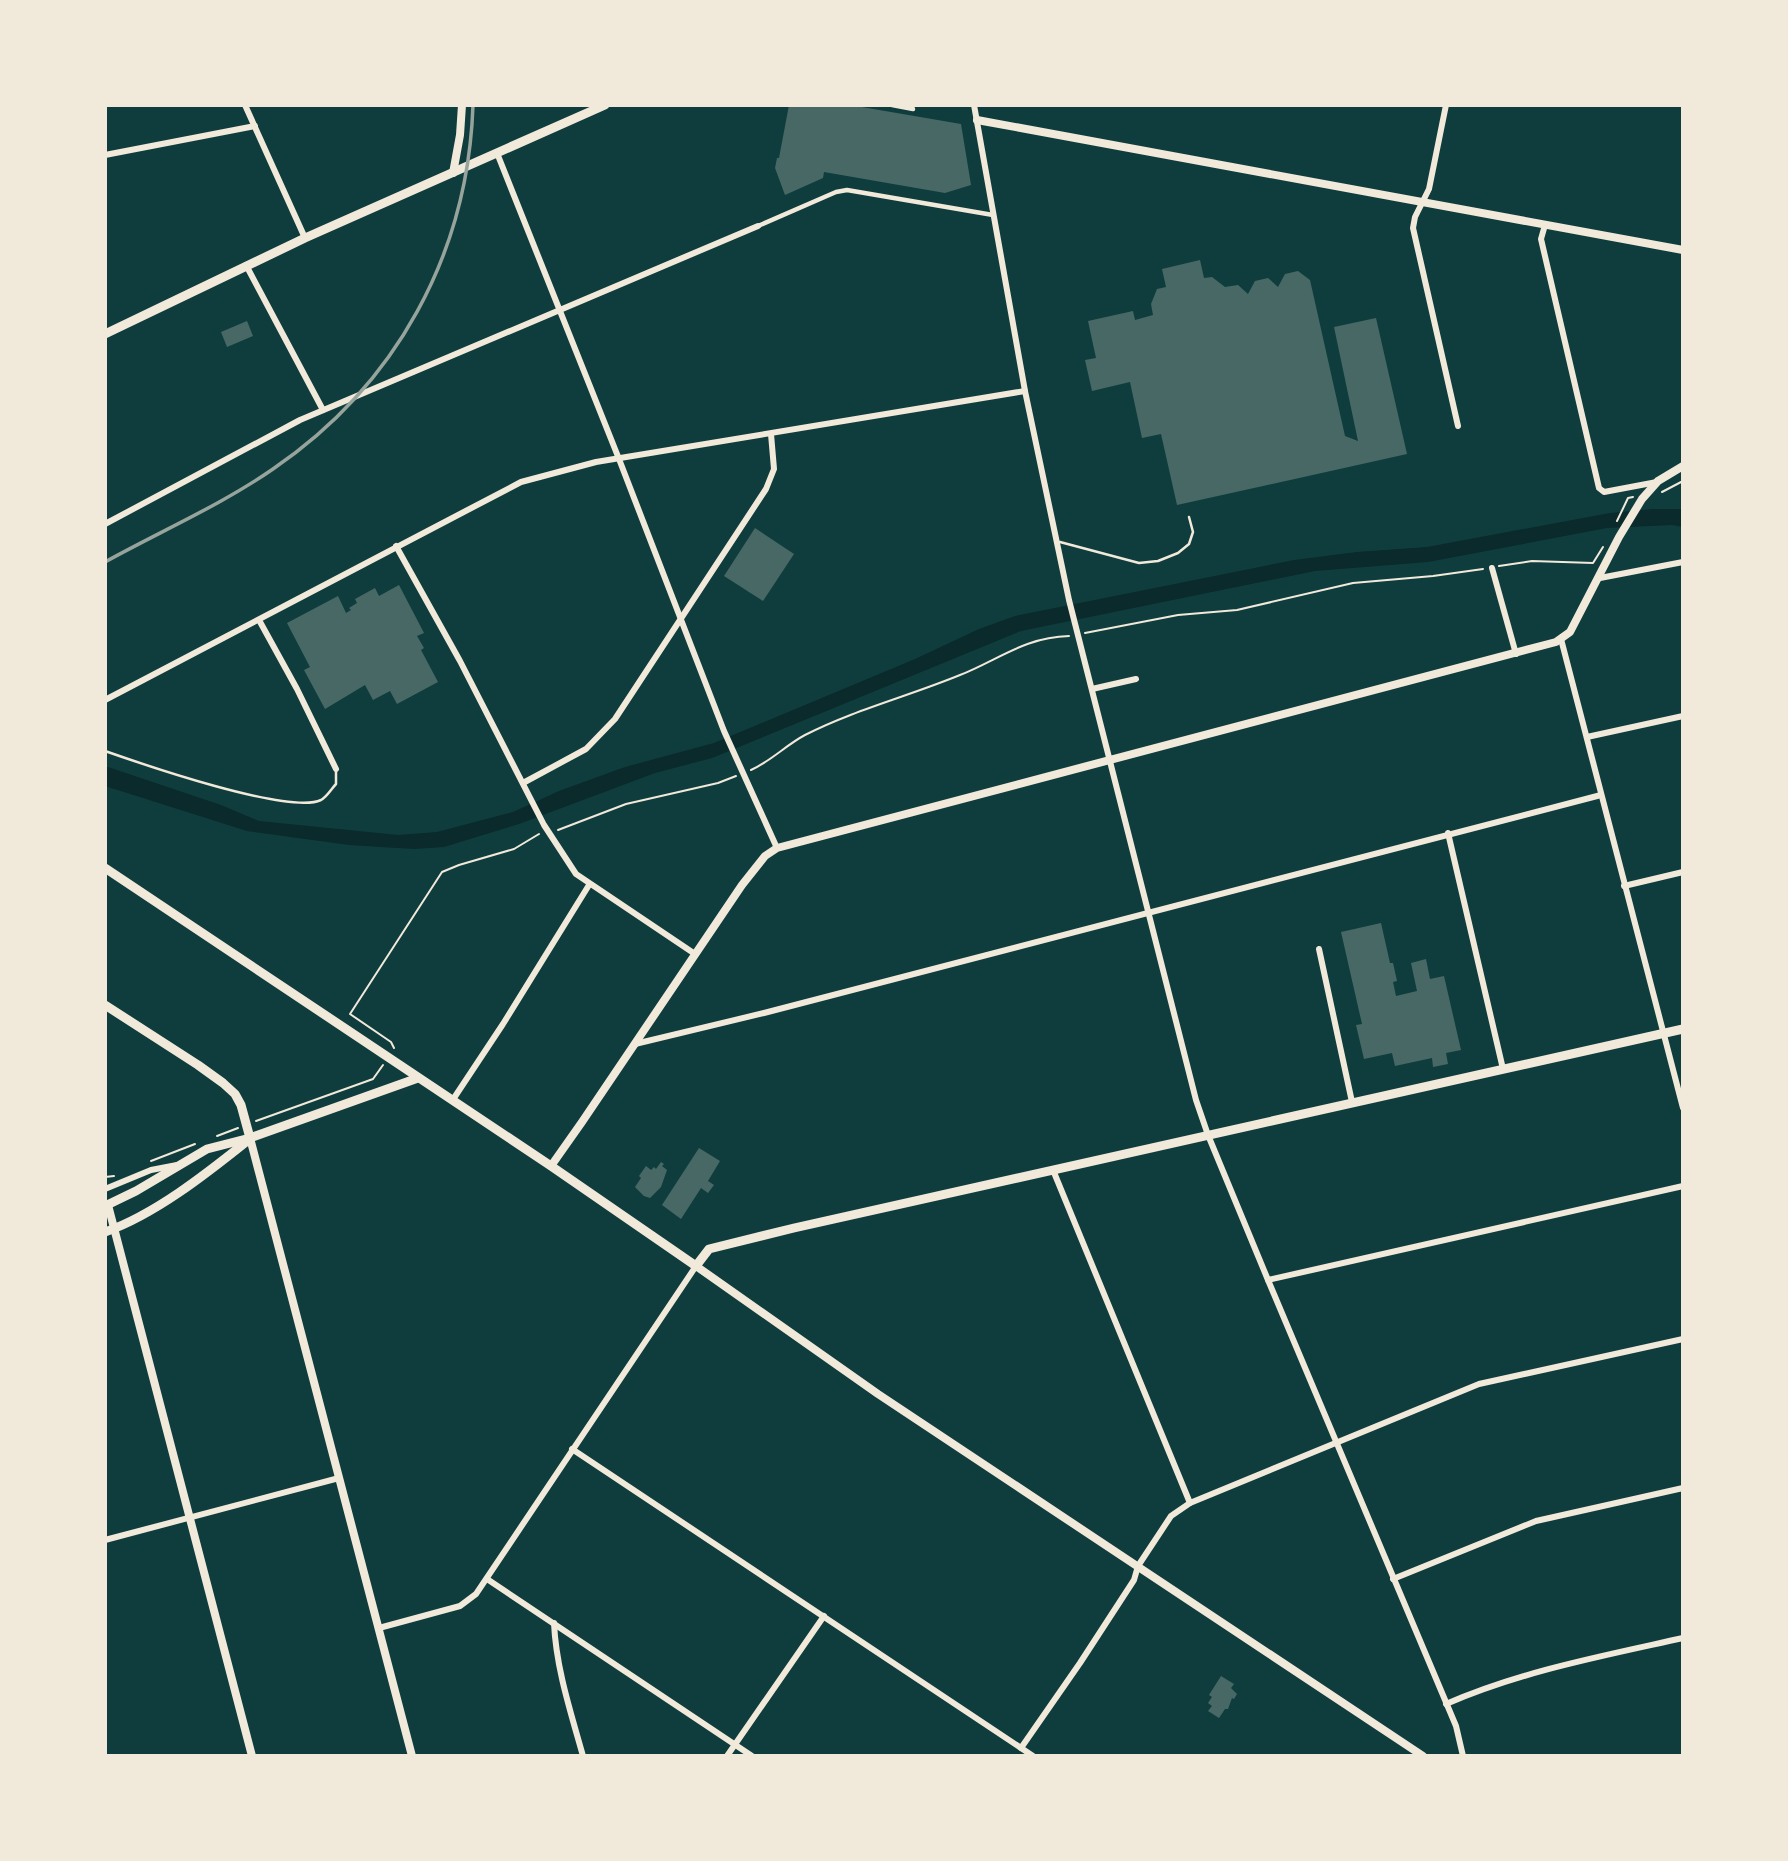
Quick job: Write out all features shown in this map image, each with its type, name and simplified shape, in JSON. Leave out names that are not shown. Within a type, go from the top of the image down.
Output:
[{"type":"main road","points":[[105,334],[305,238],[606,105]]},
{"type":"main road","points":[[105,868],[696,1266],[709,1249],[1683,1029]]},
{"type":"main road","points":[[105,1005],[198,1065],[235,1094],[241,1105],[250,1138]]},
{"type":"main road","points":[[106,1202],[136,1191],[207,1149],[250,1138],[418,1078]]},
{"type":"main road","points":[[109,1230],[159,1205],[218,1165],[250,1138]]},
{"type":"street","points":[[245,105],[305,238]]},
{"type":"street","points":[[453,173],[462,105]]},
{"type":"street","points":[[892,105],[913,108]]},
{"type":"street","points":[[974,105],[1025,391],[1069,600],[1196,1100],[1208,1135],[1455,1726],[1463,1756]]},
{"type":"street","points":[[1446,105],[1429,189],[1415,217],[1413,228],[1458,426]]},
{"type":"street","points":[[977,120],[1683,250]]},
{"type":"street","points":[[105,155],[255,126]]},
{"type":"street","points":[[497,153],[620,459],[724,731],[777,848]]},
{"type":"street","points":[[105,524],[300,420],[836,192],[846,190],[994,215]]},
{"type":"street","points":[[1545,225],[1541,239],[1599,488],[1604,492],[1657,481],[1683,466]]},
{"type":"street","points":[[246,265],[323,410]]},
{"type":"street","points":[[105,700],[521,482],[620,459],[1025,391]]},
{"type":"street","points":[[523,783],[572,759],[602,735],[615,719],[772,477],[774,469],[771,434]]},
{"type":"street","points":[[551,1166],[742,885],[765,856],[777,848],[1547,646],[1570,632],[1619,537],[1642,499],[1657,481]]},
{"type":"street","points":[[396,546],[460,661],[544,825],[576,874],[695,954]]},
{"type":"street","points":[[1600,578],[1683,562]]},
{"type":"street","points":[[1492,568],[1516,654]]},
{"type":"street","points":[[259,620],[336,769]]},
{"type":"street","points":[[1560,639],[1683,1108]]},
{"type":"street","points":[[1092,689],[1136,679]]},
{"type":"street","points":[[1587,737],[1683,716]]},
{"type":"street","points":[[635,1044],[764,1013],[1601,794]]},
{"type":"street","points":[[1448,833],[1503,1069]]},
{"type":"street","points":[[1625,886],[1683,872]]},
{"type":"street","points":[[452,1101],[589,884]]},
{"type":"street","points":[[1319,948],[1352,1102]]},
{"type":"street","points":[[250,1138],[412,1756]]},
{"type":"street","points":[[105,1189],[151,1170],[179,1164]]},
{"type":"street","points":[[1053,1170],[1191,1503]]},
{"type":"street","points":[[1268,1280],[1683,1186]]},
{"type":"street","points":[[106,1202],[109,1230],[190,1518],[252,1756]]},
{"type":"street","points":[[379,1628],[460,1606],[476,1594],[696,1266],[878,1394],[1423,1756]]},
{"type":"street","points":[[1021,1748],[1087,1653],[1171,1516],[1191,1503],[1479,1384],[1683,1339]]},
{"type":"street","points":[[572,1449],[1032,1756]]},
{"type":"street","points":[[105,1540],[339,1478]]},
{"type":"street","points":[[1393,1579],[1536,1521],[1683,1488]]},
{"type":"street","points":[[487,1579],[752,1756]]},
{"type":"street","points":[[727,1756],[824,1616]]},
{"type":"street","points":[[554,1623],[565,1692],[583,1756]]},
{"type":"street","points":[[1446,1704],[1530,1672],[1683,1638]]},
{"type":"lane","points":[[1057,542],[1139,563],[1158,561],[1178,554],[1189,544],[1192,533],[1189,517]]},
{"type":"lane","points":[[105,751],[227,791],[302,803],[322,800],[336,784],[336,769]]},
{"type":"path","points":[[1614,526],[1625,505]]},
{"type":"path","points":[[210,1138],[373,1079],[394,1048],[391,1042],[350,1014],[442,872],[448,869],[514,849],[537,834],[626,804],[718,783],[766,762],[784,747],[806,735],[962,674],[1015,647],[1077,631],[1178,615],[1237,610],[1353,583],[1433,576],[1532,561],[1593,563],[1604,545]]},
{"type":"path","points":[[147,1163],[197,1143]]},
{"type":"path","points":[[105,1177],[122,1172]]},
{"type":"water","points":[[1683,509],[1683,527],[1672,525],[1607,528],[1428,562],[1315,571],[1021,631],[712,758],[655,773],[519,824],[444,847],[414,849],[349,845],[247,831],[105,786],[105,766],[221,805],[259,821],[398,835],[437,832],[513,812],[559,791],[625,767],[714,743],[1015,616],[1294,560],[1427,547],[1610,513]]},
{"type":"building","points":[[789,105],[850,105],[961,124],[971,185],[945,193],[824,172],[823,178],[785,195],[775,168]]},
{"type":"building","points":[[1200,260],[1204,278],[1212,277],[1225,287],[1238,285],[1248,294],[1255,281],[1268,278],[1278,287],[1285,274],[1298,271],[1310,280],[1345,436],[1358,441],[1334,327],[1376,318],[1407,454],[1177,505],[1161,434],[1142,438],[1130,382],[1092,391],[1085,360],[1096,358],[1088,321],[1133,311],[1135,320],[1153,315],[1151,304],[1157,289],[1166,287],[1162,269]]},
{"type":"building","points":[[247,321],[253,336],[227,347],[221,332]]},
{"type":"building","points":[[755,528],[794,554],[763,601],[724,576]]},
{"type":"building","points":[[399,585],[424,633],[417,636],[424,648],[421,650],[438,682],[397,704],[390,691],[373,700],[365,685],[325,709],[304,670],[310,667],[287,623],[338,596],[346,613],[357,603],[355,599],[375,588],[379,596]]},
{"type":"building","points":[[1381,923],[1397,981],[1393,982],[1396,996],[1417,991],[1411,963],[1426,959],[1430,979],[1444,976],[1461,1050],[1446,1053],[1448,1064],[1433,1067],[1432,1058],[1395,1066],[1392,1053],[1364,1059],[1356,1025],[1362,1024],[1341,932]]},
{"type":"building","points":[[699,1148],[720,1161],[708,1181],[714,1185],[708,1193],[701,1188],[681,1219],[662,1205]]},
{"type":"building","points":[[661,1162],[667,1170],[661,1187],[650,1198],[644,1196],[635,1187],[641,1178],[639,1176],[646,1166],[651,1170],[654,1167],[656,1169]]},
{"type":"building","points":[[1221,1676],[1234,1684],[1231,1688],[1237,1694],[1219,1718],[1208,1711],[1212,1706],[1208,1703],[1212,1697],[1209,1695]]},
{"type":"railway","points":[[105,562],[212,506],[273,469],[317,435],[355,398],[389,356],[417,311],[440,264],[457,213],[468,160],[473,105]]}]
